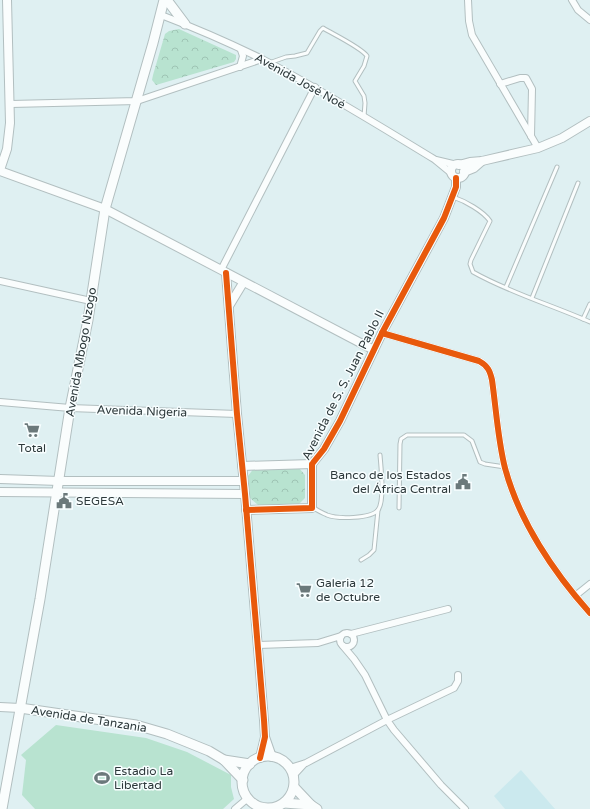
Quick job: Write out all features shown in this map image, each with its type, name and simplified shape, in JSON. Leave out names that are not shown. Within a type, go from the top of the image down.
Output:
[{"type":"main road","name":"Avenida Mbogo Nzogo","points":[[2,809],[40,599],[58,493],[70,408],[91,301],[105,209],[137,101],[164,0]]},
{"type":"main road","points":[[167,0],[185,24]]},
{"type":"main road","name":"Avenida de Tanzania","points":[[20,708],[136,725],[167,734],[208,751],[224,760],[243,780]]},
{"type":"main road","points":[[272,757],[282,761],[291,772],[294,787],[292,793],[284,803],[269,809],[254,804],[248,798],[243,786],[243,780],[245,772],[250,764],[260,758],[272,757]]},
{"type":"main road","name":"Avenida de Tanzania","points":[[224,760],[250,764]]},
{"type":"main road","points":[[294,787],[314,807]]},
{"type":"main road","points":[[284,803],[314,807]]},
{"type":"street","points":[[7,0],[10,104],[8,141],[0,171],[105,209],[374,350]]},
{"type":"street","points":[[468,0],[469,21],[472,35],[538,148]]},
{"type":"street","points":[[572,0],[578,10],[590,20]]},
{"type":"street","name":"Avenida José Noé","points":[[160,15],[185,24],[262,59],[315,87],[434,159],[454,176]]},
{"type":"street","points":[[240,67],[243,56],[241,50]]},
{"type":"street","points":[[10,104],[137,101],[262,59]]},
{"type":"street","points":[[500,84],[520,78],[526,78],[529,82],[532,89],[531,136]]},
{"type":"street","points":[[272,757],[265,737],[229,306],[223,272],[315,87]]},
{"type":"street","points":[[482,162],[474,168],[464,172],[462,176],[454,176],[453,167],[470,162],[482,162],[538,148],[562,138],[590,121]]},
{"type":"street","name":"Avenida José Noé","points":[[434,159],[458,165]]},
{"type":"street","points":[[458,165],[462,166],[464,172]]},
{"type":"street","name":"Avenida de S. S. Juan Pablo II","points":[[312,508],[312,464],[324,449],[340,421],[382,333],[438,230],[453,197],[456,186],[454,176]]},
{"type":"street","points":[[0,281],[91,301]]},
{"type":"street","points":[[229,306],[244,282]]},
{"type":"street","points":[[382,333],[479,361],[488,368],[492,380],[505,467],[518,504],[548,559],[575,596],[590,613]]},
{"type":"street","name":"Avenida Nigeria","points":[[0,402],[70,408],[237,414]]},
{"type":"street","name":"Avenida de S. S. Juan Pablo II","points":[[242,466],[312,464]]},
{"type":"street","points":[[0,479],[59,481],[243,481]]},
{"type":"street","points":[[0,492],[245,494]]},
{"type":"street","points":[[246,510],[312,508]]},
{"type":"street","points":[[575,596],[590,584]]},
{"type":"street","points":[[324,642],[346,633],[351,634],[448,609]]},
{"type":"street","points":[[351,634],[354,638],[354,659]]},
{"type":"street","points":[[340,636],[339,640],[342,646],[354,659],[365,675],[387,720],[394,730],[436,779],[465,809]]},
{"type":"street","points":[[258,645],[324,642],[349,647],[353,644]]},
{"type":"street","points":[[291,772],[387,720],[454,688],[458,681],[458,675]]},
{"type":"street","points":[[0,707],[20,708]]},
{"type":"street","points":[[260,758],[265,737]]},
{"type":"street","points":[[235,809],[248,798]]},
{"type":"lane","points":[[269,63],[286,56],[295,56],[307,53],[323,28],[332,33],[359,49],[367,56],[364,66],[355,81],[364,96],[364,116]]},
{"type":"lane","points":[[506,287],[557,167]]},
{"type":"lane","points":[[532,298],[578,183]]},
{"type":"lane","points":[[453,197],[481,213],[490,221],[471,260],[470,264],[473,272],[491,282],[590,322]]},
{"type":"lane","points":[[583,319],[590,304]]},
{"type":"lane","points":[[399,508],[400,444],[402,439],[407,435],[464,435],[472,441],[480,462],[505,467]]},
{"type":"lane","points":[[361,560],[374,550],[378,510],[381,500],[380,455]]},
{"type":"lane","points":[[312,508],[329,516],[350,517],[368,516],[378,510]]},
{"type":"shaded area","points":[[521,770],[555,809],[505,809],[494,796]]},
{"type":"green space","points":[[179,29],[236,55],[236,59],[234,62],[156,85],[152,80],[165,34],[169,31]]},
{"type":"green space","points":[[254,468],[299,468],[305,475],[305,498],[298,505],[258,505],[250,498],[248,476]]},
{"type":"green space","name":"Estadio La Libertad","points":[[56,725],[146,738],[187,752],[231,775],[231,787],[234,799],[223,809],[35,809],[22,795],[26,760],[21,755]]},
{"type":"cycle path","points":[[246,510],[312,508],[312,464],[324,449],[340,421],[382,333],[444,218],[456,187],[456,178]]},
{"type":"cycle path","points":[[226,273],[264,720],[265,737],[260,758]]},
{"type":"cycle path","points":[[382,333],[479,361],[487,367],[492,380],[499,436],[505,468],[511,488],[529,527],[551,564],[590,613]]},
{"type":"place","name":"Total","points":[[32,430]]},
{"type":"place","name":"Banco de los Estados del África Central","points":[[463,482]]},
{"type":"place","name":"SEGESA","points":[[64,501]]},
{"type":"place","name":"Galeria 12 de Octubre","points":[[304,590]]},
{"type":"place","name":"Estadio La Libertad","points":[[102,778]]}]
